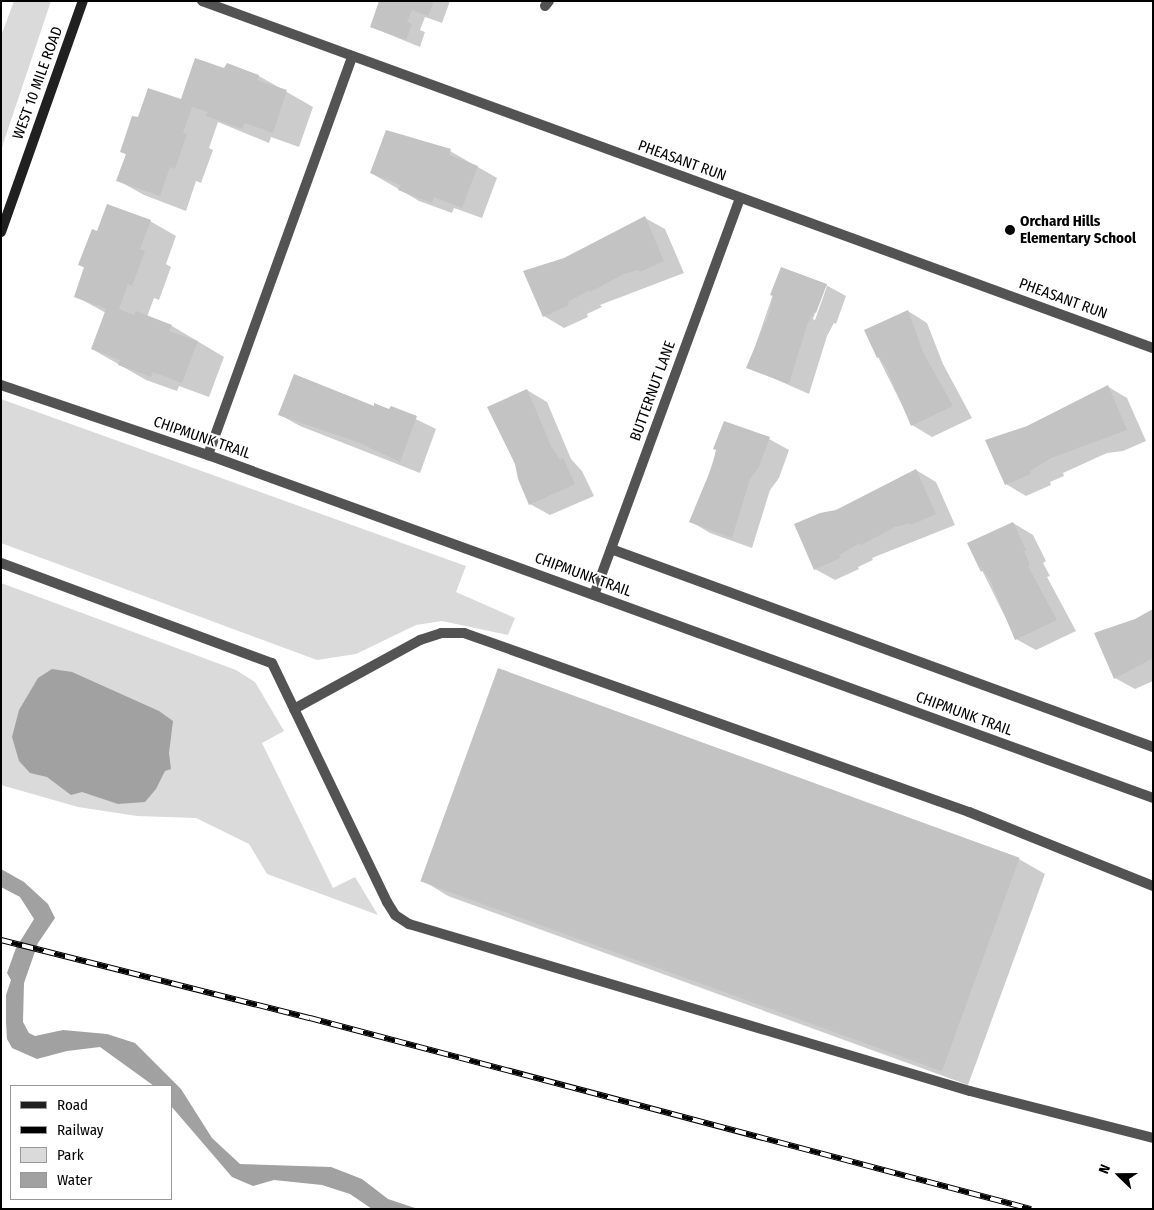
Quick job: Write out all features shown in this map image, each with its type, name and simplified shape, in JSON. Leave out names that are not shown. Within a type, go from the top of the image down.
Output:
[{"type":"main road","name":"WEST 10 MILE ROAD","points":[[1,232],[83,1]]},
{"type":"street","name":"PHEASANT RUN","points":[[202,1],[1153,348]]},
{"type":"street","points":[[208,455],[352,57]]},
{"type":"street","name":"BUTTERNUT LANE","points":[[594,595],[740,198]]},
{"type":"street","name":"CHIPMUNK TRAIL","points":[[1,385],[208,455],[1153,798]]},
{"type":"street","points":[[611,549],[1153,747]]},
{"type":"street","points":[[1,563],[272,663],[387,902],[395,915],[409,924],[970,1091],[1153,1138]]},
{"type":"street","points":[[294,709],[420,640],[440,633],[464,632],[969,812],[1153,886]]},
{"type":"green space","points":[[14,1],[51,1],[1,150],[1,36]]},
{"type":"green space","points":[[1,399],[466,566],[456,592],[515,618],[508,635],[442,621],[416,625],[356,654],[317,660],[1,543]]},
{"type":"green space","points":[[1,583],[236,670],[255,682],[284,731],[262,743],[333,888],[355,877],[378,915],[267,874],[249,844],[196,818],[137,816],[78,807],[1,785]]},
{"type":"water","points":[[52,669],[72,672],[159,711],[173,721],[169,753],[171,769],[165,771],[156,789],[145,802],[118,804],[82,792],[71,795],[47,777],[30,773],[19,761],[12,737],[19,710],[38,678]]},
{"type":"water","points":[[1,869],[24,882],[48,904],[55,918],[38,943],[24,983],[23,1022],[29,1033],[35,1036],[63,1030],[107,1034],[135,1043],[181,1089],[212,1138],[240,1164],[331,1167],[362,1179],[388,1199],[418,1209],[372,1209],[350,1194],[322,1185],[274,1180],[253,1186],[232,1177],[172,1107],[172,1085],[153,1085],[100,1047],[67,1051],[37,1059],[12,1048],[7,1039],[6,995],[11,980],[7,973],[16,948],[34,919],[20,897],[1,887]]},
{"type":"building","points":[[379,1],[434,1],[428,16],[412,10],[407,22],[412,24],[406,40],[370,27]]},
{"type":"building","points":[[195,58],[224,68],[227,63],[259,75],[257,80],[287,90],[273,133],[245,123],[242,129],[206,116],[208,112],[192,107],[183,133],[187,134],[175,169],[170,167],[160,196],[116,181],[126,154],[120,152],[132,116],[138,117],[148,88],[181,99]]},
{"type":"building","points":[[386,130],[451,149],[449,155],[478,166],[462,208],[434,197],[432,203],[398,190],[400,185],[370,173]]},
{"type":"building","points":[[107,204],[151,220],[140,249],[145,251],[132,286],[128,284],[119,309],[134,315],[136,311],[172,325],[169,331],[198,341],[182,383],[153,372],[151,377],[118,365],[120,360],[91,349],[106,309],[74,297],[84,267],[78,265],[92,229],[97,231]]},
{"type":"building","points":[[645,216],[664,261],[640,272],[638,270],[624,274],[590,292],[589,290],[568,302],[569,305],[543,317],[523,271],[564,258]]},
{"type":"building","points":[[781,267],[827,284],[816,313],[814,312],[807,325],[789,384],[746,368],[770,311],[773,296],[770,295]]},
{"type":"building","points":[[908,310],[923,352],[953,406],[911,426],[887,369],[879,357],[877,358],[864,330]]},
{"type":"building","points":[[294,374],[374,406],[374,403],[389,409],[391,406],[417,416],[400,462],[360,443],[278,415]]},
{"type":"building","points":[[1108,385],[1127,430],[1051,458],[1030,471],[1031,474],[1005,485],[985,440],[1027,426]]},
{"type":"building","points":[[527,389],[551,446],[560,460],[563,458],[575,484],[529,505],[518,479],[515,464],[487,407]]},
{"type":"building","points":[[724,421],[770,437],[759,467],[750,479],[732,538],[689,522],[713,464],[716,450],[713,449]]},
{"type":"building","points":[[916,469],[936,514],[911,525],[910,523],[895,527],[861,545],[860,543],[839,555],[840,558],[814,570],[794,524],[820,513],[836,510]]},
{"type":"building","points":[[1013,522],[1026,550],[1024,551],[1030,565],[1028,566],[1057,620],[1015,640],[991,582],[983,570],[981,572],[967,543]]},
{"type":"building","points":[[1153,609],[1153,658],[1114,679],[1094,633],[1135,619]]},
{"type":"building","points":[[498,668],[1020,858],[942,1071],[420,881]]},
{"type":"railway","points":[[1,940],[310,1018],[1031,1209]]},
{"type":"place","name":"Orchard Hills Elementary School","points":[[1010,230]]}]
